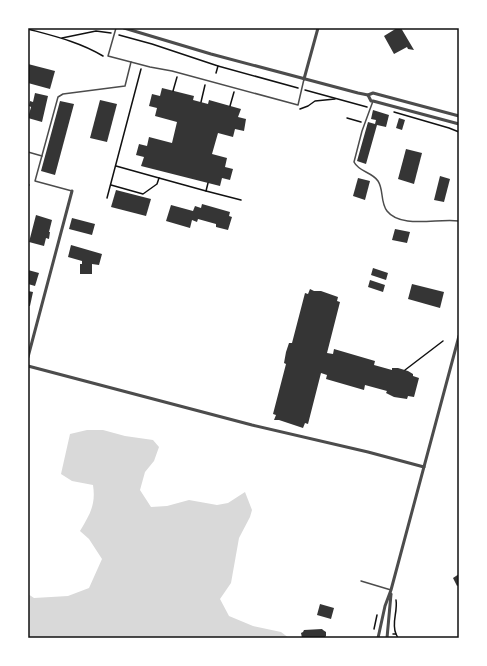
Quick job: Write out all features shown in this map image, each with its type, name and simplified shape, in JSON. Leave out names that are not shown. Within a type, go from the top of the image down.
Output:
[{"type":"street","points":[[124,28],[211,54],[368,96],[371,101],[459,124]]},
{"type":"street","points":[[304,79],[318,28]]},
{"type":"street","points":[[368,96],[373,93],[459,116]]},
{"type":"street","points":[[28,357],[72,190]]},
{"type":"street","points":[[378,638],[385,606],[391,590],[459,336]]},
{"type":"street","points":[[28,366],[252,425],[368,452],[424,467]]},
{"type":"street","points":[[388,636],[391,590]]},
{"type":"lane","points":[[116,28],[108,56],[172,71],[298,105],[304,79]]},
{"type":"lane","points":[[72,190],[35,181],[59,96],[63,94],[124,86],[131,62]]},
{"type":"lane","points":[[373,101],[362,132],[354,162],[358,168],[373,176],[378,182],[387,211],[397,218],[410,221],[449,219],[459,221]]},
{"type":"lane","points":[[28,152],[42,156]]},
{"type":"lane","points":[[361,581],[391,590]]},
{"type":"path","points":[[28,29],[62,38],[91,49],[105,57]]},
{"type":"path","points":[[62,38],[92,31],[108,32]]},
{"type":"path","points":[[119,35],[152,44],[218,66],[294,87]]},
{"type":"path","points":[[216,73],[218,66]]},
{"type":"path","points":[[107,198],[141,70]]},
{"type":"path","points":[[173,90],[177,77]]},
{"type":"path","points":[[201,102],[205,85]]},
{"type":"path","points":[[309,90],[369,107]]},
{"type":"path","points":[[230,106],[234,92]]},
{"type":"path","points":[[300,109],[315,101],[337,98]]},
{"type":"path","points":[[389,111],[459,132]]},
{"type":"path","points":[[347,118],[363,122]]},
{"type":"path","points":[[116,166],[241,200]]},
{"type":"path","points":[[111,185],[143,194],[157,184],[159,178]]},
{"type":"path","points":[[206,191],[208,183]]},
{"type":"path","points":[[405,370],[443,342]]},
{"type":"path","points":[[374,633],[378,610]]},
{"type":"path","points":[[388,636],[396,634],[398,638]]},
{"type":"shaded area","points":[[87,430],[103,430],[125,436],[153,440],[159,447],[154,461],[145,472],[140,490],[151,507],[167,506],[189,500],[217,505],[228,503],[245,492],[252,510],[239,538],[231,583],[220,599],[229,616],[253,626],[281,632],[289,638],[28,638],[28,594],[34,598],[68,596],[89,588],[102,559],[89,539],[80,531],[93,504],[93,485],[72,481],[61,474],[70,434]]},
{"type":"building","points":[[397,28],[401,28],[414,50],[408,49],[407,47],[394,54],[384,36]]},
{"type":"building","points":[[28,64],[55,71],[50,89],[28,83]]},
{"type":"building","points":[[162,88],[194,96],[193,100],[208,104],[209,100],[241,109],[238,117],[246,119],[244,131],[235,129],[233,137],[218,133],[212,154],[227,158],[225,167],[233,169],[230,180],[222,178],[220,186],[141,166],[144,157],[136,155],[139,144],[147,146],[149,137],[172,143],[177,122],[155,116],[157,108],[149,106],[152,94],[160,96]]},
{"type":"building","points":[[35,93],[48,96],[42,122],[28,118],[31,107],[29,106],[30,101],[33,102]]},
{"type":"building","points":[[100,100],[117,104],[107,142],[90,138]]},
{"type":"building","points":[[60,101],[74,104],[55,175],[41,171]]},
{"type":"building","points":[[373,110],[389,115],[386,127],[377,125],[366,164],[357,161],[368,122],[375,124],[376,120],[371,119]]},
{"type":"building","points":[[399,118],[405,120],[402,130],[396,128]]},
{"type":"building","points":[[406,149],[422,153],[414,184],[398,179]]},
{"type":"building","points":[[440,176],[450,179],[444,202],[434,200]]},
{"type":"building","points":[[358,178],[370,181],[365,200],[353,196]]},
{"type":"building","points":[[116,190],[151,199],[146,216],[111,207]]},
{"type":"building","points":[[202,204],[230,212],[229,216],[232,217],[228,230],[216,227],[216,224],[198,219],[197,222],[192,220],[190,228],[166,221],[171,205],[193,211],[195,206],[201,208]]},
{"type":"building","points":[[36,215],[52,220],[49,239],[46,238],[44,246],[29,242]]},
{"type":"building","points":[[72,218],[95,224],[92,235],[69,229]]},
{"type":"building","points":[[395,229],[410,232],[407,243],[392,240]]},
{"type":"building","points":[[71,245],[102,254],[99,265],[92,264],[92,274],[80,274],[80,264],[82,264],[82,261],[68,257]]},
{"type":"building","points":[[373,268],[388,273],[386,280],[371,275]]},
{"type":"building","points":[[28,270],[39,273],[35,286],[28,284]]},
{"type":"building","points":[[370,280],[385,285],[383,292],[368,287]]},
{"type":"building","points":[[412,284],[444,292],[440,308],[408,299]]},
{"type":"building","points":[[310,289],[338,297],[337,301],[340,302],[327,353],[333,354],[334,349],[375,361],[374,365],[392,370],[392,368],[398,368],[408,371],[413,374],[413,376],[419,378],[414,397],[408,396],[407,399],[394,397],[386,393],[387,391],[365,385],[364,390],[326,379],[327,375],[321,373],[308,424],[305,423],[303,428],[279,420],[274,420],[276,415],[273,414],[286,364],[284,363],[286,352],[289,343],[292,343],[305,293],[308,294]]},
{"type":"building","points":[[28,291],[33,292],[30,306],[28,306]]},
{"type":"building","points":[[459,574],[459,585],[457,586],[453,578]]},
{"type":"building","points":[[320,604],[334,608],[331,619],[317,615]]},
{"type":"building","points":[[322,629],[326,632],[326,636],[324,638],[302,638],[301,633],[304,630]]}]
